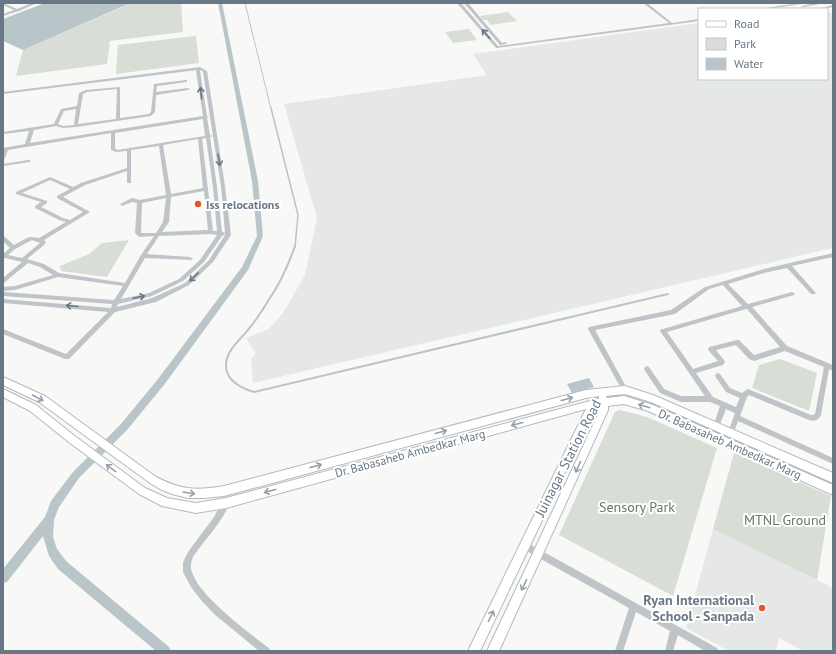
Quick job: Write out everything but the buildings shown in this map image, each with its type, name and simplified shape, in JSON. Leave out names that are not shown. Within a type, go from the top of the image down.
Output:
[{"type":"main road","name":"Dr. Babasaheb Ambedkar Marg","points":[[3,381],[42,399],[153,480],[173,490],[198,495],[224,491],[602,391],[625,390],[653,399],[833,478]]},
{"type":"main road","name":"Juinagar Station Road","points":[[493,651],[604,410],[602,391]]},
{"type":"main road","name":"Juinagar Station Road","points":[[474,651],[592,404],[602,391]]},
{"type":"main road","name":"Dr. Babasaheb Ambedkar Marg","points":[[3,393],[33,408],[73,440],[142,491],[166,503],[196,508],[226,503],[592,404],[624,400],[650,408],[833,490]]},
{"type":"main road","points":[[399,444],[402,455]]},
{"type":"street","points":[[3,15],[35,3]]},
{"type":"street","points":[[460,3],[497,47]]},
{"type":"street","points":[[466,3],[500,44]]},
{"type":"street","points":[[645,3],[670,22]]},
{"type":"street","points":[[768,8],[806,3]]},
{"type":"street","points":[[786,8],[824,3]]},
{"type":"street","points":[[4,4],[18,10]]},
{"type":"street","points":[[497,47],[698,18]]},
{"type":"street","points":[[497,47],[500,44],[670,22]]},
{"type":"street","points":[[3,93],[200,68]]},
{"type":"street","points":[[3,301],[113,310],[154,300],[187,284],[211,261],[228,235],[213,116],[204,71],[200,68]]},
{"type":"street","points":[[3,294],[116,302],[150,295],[181,280],[202,260],[220,234],[208,136],[204,118],[198,71],[200,68]]},
{"type":"street","points":[[3,133],[56,125],[63,127],[76,126],[153,114],[155,85],[186,81]]},
{"type":"street","points":[[173,83],[173,92]]},
{"type":"street","points":[[76,126],[80,96],[83,91],[119,88],[118,119]]},
{"type":"street","points":[[154,94],[188,89]]},
{"type":"street","points":[[56,125],[62,110],[79,107]]},
{"type":"street","points":[[3,158],[5,149],[213,116]]},
{"type":"street","points":[[27,145],[32,129]]},
{"type":"street","points":[[113,133],[114,150],[129,149],[215,135]]},
{"type":"street","points":[[200,137],[210,232]]},
{"type":"street","points":[[3,331],[67,357],[113,310],[116,302],[166,222],[169,197],[161,144]]},
{"type":"street","points":[[129,149],[129,182]]},
{"type":"street","points":[[3,165],[28,160]]},
{"type":"street","points":[[3,256],[13,248],[31,238],[40,240],[86,212],[59,197],[82,184],[129,169]]},
{"type":"street","points":[[70,222],[61,220],[37,207],[45,202],[18,194],[50,178],[73,189]]},
{"type":"street","points":[[122,204],[132,200],[140,202],[205,189]]},
{"type":"street","points":[[140,202],[138,233],[143,236],[159,233],[210,232],[228,235]]},
{"type":"street","points":[[3,238],[13,248]]},
{"type":"street","points":[[3,281],[42,244],[43,242],[40,240]]},
{"type":"street","points":[[624,400],[625,390],[591,329],[673,312],[707,288],[788,265],[833,255]]},
{"type":"street","points":[[3,256],[42,265],[58,274],[127,286]]},
{"type":"street","points":[[144,256],[190,259]]},
{"type":"street","points":[[788,265],[813,293]]},
{"type":"street","points":[[3,289],[15,288],[58,274]]},
{"type":"street","points":[[724,283],[785,348],[830,366],[818,415],[815,418],[811,418],[752,393],[746,393],[731,433]]},
{"type":"street","points":[[711,399],[663,331],[792,294]]},
{"type":"street","points":[[692,372],[721,363],[722,362],[710,349],[734,342],[739,343],[751,357],[754,358],[785,348]]},
{"type":"street","points":[[647,369],[662,391],[682,399],[711,399],[724,405],[737,414],[833,461]]},
{"type":"street","points":[[718,376],[728,390],[743,398]]},
{"type":"street","points":[[716,426],[724,405]]},
{"type":"street","points":[[226,503],[216,520],[190,555],[186,563],[186,571],[193,585],[227,621],[266,651]]},
{"type":"street","points":[[524,545],[714,651]]},
{"type":"street","points":[[619,651],[634,606]]},
{"type":"street","points":[[669,651],[675,629]]},
{"type":"shaded area","points":[[828,12],[833,14],[833,248],[253,383],[251,359],[256,354],[246,338],[269,329],[283,313],[305,275],[317,218],[284,104],[487,75],[473,54],[698,23],[698,80],[828,80]]},
{"type":"shaded area","name":"Ryan International School - Sanpada","points":[[713,529],[833,588],[833,651],[803,651],[779,638],[776,651],[729,651],[686,628]]},
{"type":"green space","points":[[124,3],[181,3],[183,32],[110,41],[107,64],[16,76],[23,50],[127,5]]},
{"type":"green space","points":[[508,12],[517,21],[491,25],[487,20],[483,20],[480,16]]},
{"type":"green space","points":[[469,29],[477,40],[453,43],[445,32]]},
{"type":"green space","points":[[196,36],[199,63],[116,74],[118,45]]},
{"type":"green space","points":[[129,240],[107,277],[61,271],[60,266],[89,254],[102,243]]},
{"type":"green space","points":[[780,359],[817,373],[809,411],[752,388],[759,365]]},
{"type":"green space","name":"Sensory Park","points":[[620,410],[647,417],[717,448],[673,596],[559,535],[615,412]]},
{"type":"green space","name":"MTNL Ground","points":[[734,453],[831,496],[817,580],[713,529]]},
{"type":"water","points":[[45,3],[128,4],[23,50],[3,41],[3,19]]},
{"type":"water","points":[[589,378],[594,387],[572,393],[567,384]]},
{"type":"waterway","points":[[165,651],[62,565],[53,552],[48,537],[49,520],[55,504],[76,475],[124,427],[161,382],[245,268],[260,236],[255,181],[220,3]]},
{"type":"waterway","points":[[245,3],[271,109]]},
{"type":"waterway","points":[[271,108],[298,215],[295,247]]},
{"type":"waterway","points":[[295,246],[287,268],[276,288],[256,320],[231,350],[227,359],[226,370],[231,379],[239,386],[254,392],[668,294]]},
{"type":"waterway","points":[[3,578],[48,521]]},
{"type":"place","name":"Iss relocations","points":[[198,204]]},
{"type":"place","name":"Ryan International School - Sanpada","points":[[762,608]]}]
